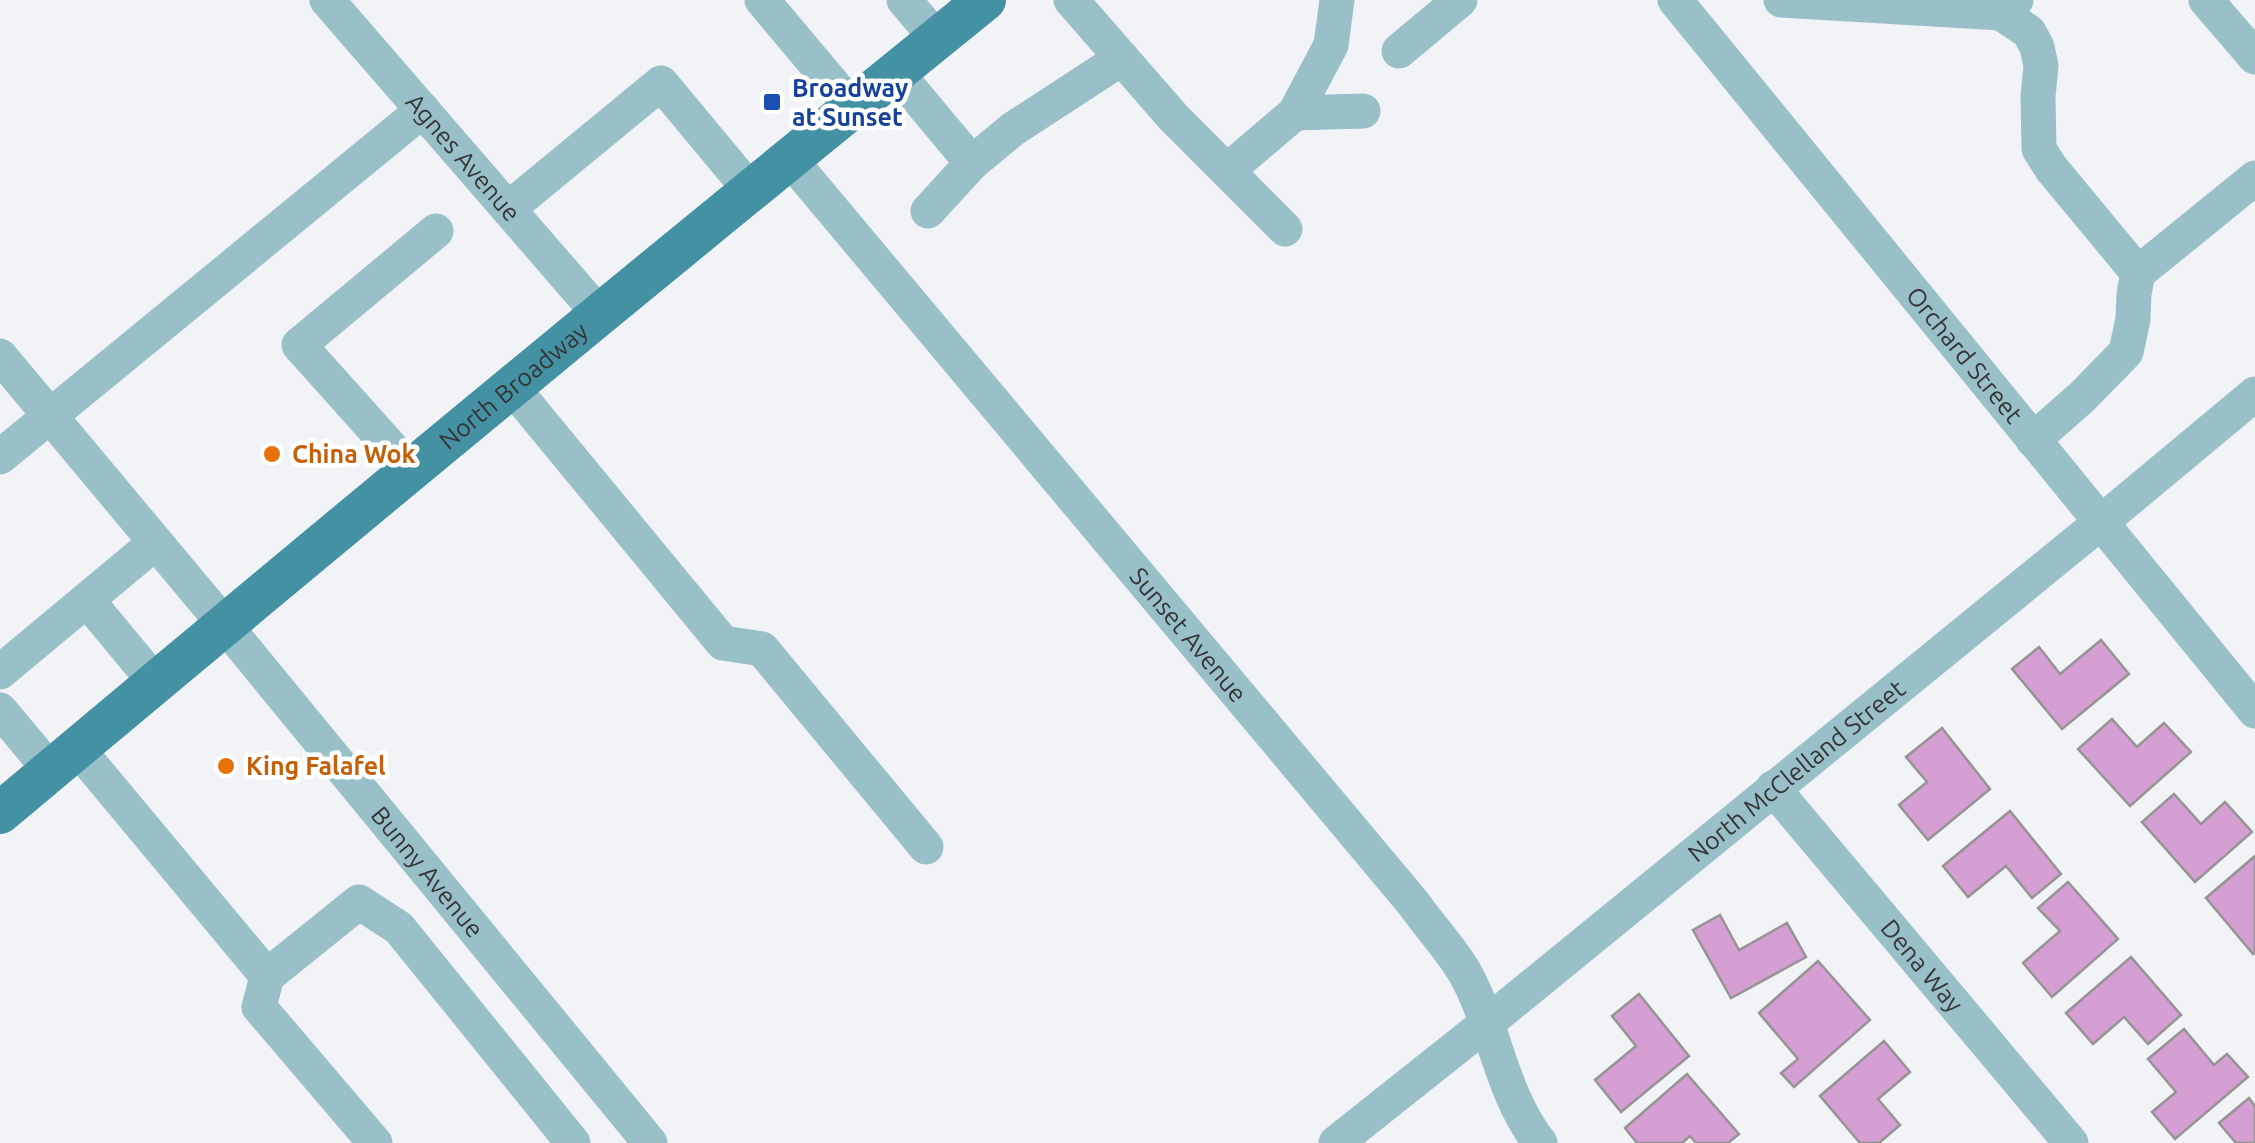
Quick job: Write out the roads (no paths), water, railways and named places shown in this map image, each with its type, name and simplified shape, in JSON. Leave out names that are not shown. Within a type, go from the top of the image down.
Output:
[{"type":"main road","name":"North Broadway","points":[[0,813],[224,624],[985,0]]},
{"type":"street","name":"Agnes Avenue","points":[[328,0],[600,316]]},
{"type":"street","points":[[762,0],[852,108]]},
{"type":"street","points":[[904,0],[937,39]]},
{"type":"street","points":[[1071,0],[1174,118],[1284,228]]},
{"type":"street","points":[[1227,171],[1295,113],[1331,46],[1337,0]]},
{"type":"street","points":[[1399,52],[1460,0]]},
{"type":"street","name":"Orchard Street","points":[[1674,0],[2255,711]]},
{"type":"street","points":[[1781,0],[2009,6],[2037,47],[2041,66],[2039,149],[2138,273]]},
{"type":"street","points":[[2206,0],[2255,58]]},
{"type":"street","points":[[928,211],[972,163],[1012,129],[1122,58]]},
{"type":"street","points":[[896,72],[972,163]]},
{"type":"street","points":[[508,209],[661,84],[750,190]]},
{"type":"street","points":[[0,457],[422,110]]},
{"type":"street","points":[[1295,113],[1362,112]]},
{"type":"street","name":"Sunset Avenue","points":[[789,158],[1414,904],[1464,972],[1514,1098],[1540,1143]]},
{"type":"street","points":[[2033,440],[2126,352],[2138,273],[2255,178]]},
{"type":"street","points":[[411,470],[299,346],[436,231]]},
{"type":"street","name":"Bunny Avenue","points":[[0,356],[650,1143]]},
{"type":"street","points":[[512,387],[723,643],[762,649],[926,848]]},
{"type":"street","name":"North McClelland Street","points":[[1336,1143],[2255,394]]},
{"type":"street","points":[[0,672],[155,542]]},
{"type":"street","points":[[87,600],[155,682]]},
{"type":"street","points":[[0,710],[64,759],[267,976]]},
{"type":"street","name":"Dena Way","points":[[1773,788],[2071,1143]]},
{"type":"street","points":[[375,1143],[259,1007],[267,976],[359,902],[399,928],[573,1143]]},
{"type":"place","name":"Broadway at Sunset","points":[[772,102]]},
{"type":"place","name":"China Wok","points":[[272,454]]},
{"type":"place","name":"King Falafel","points":[[226,766]]}]
